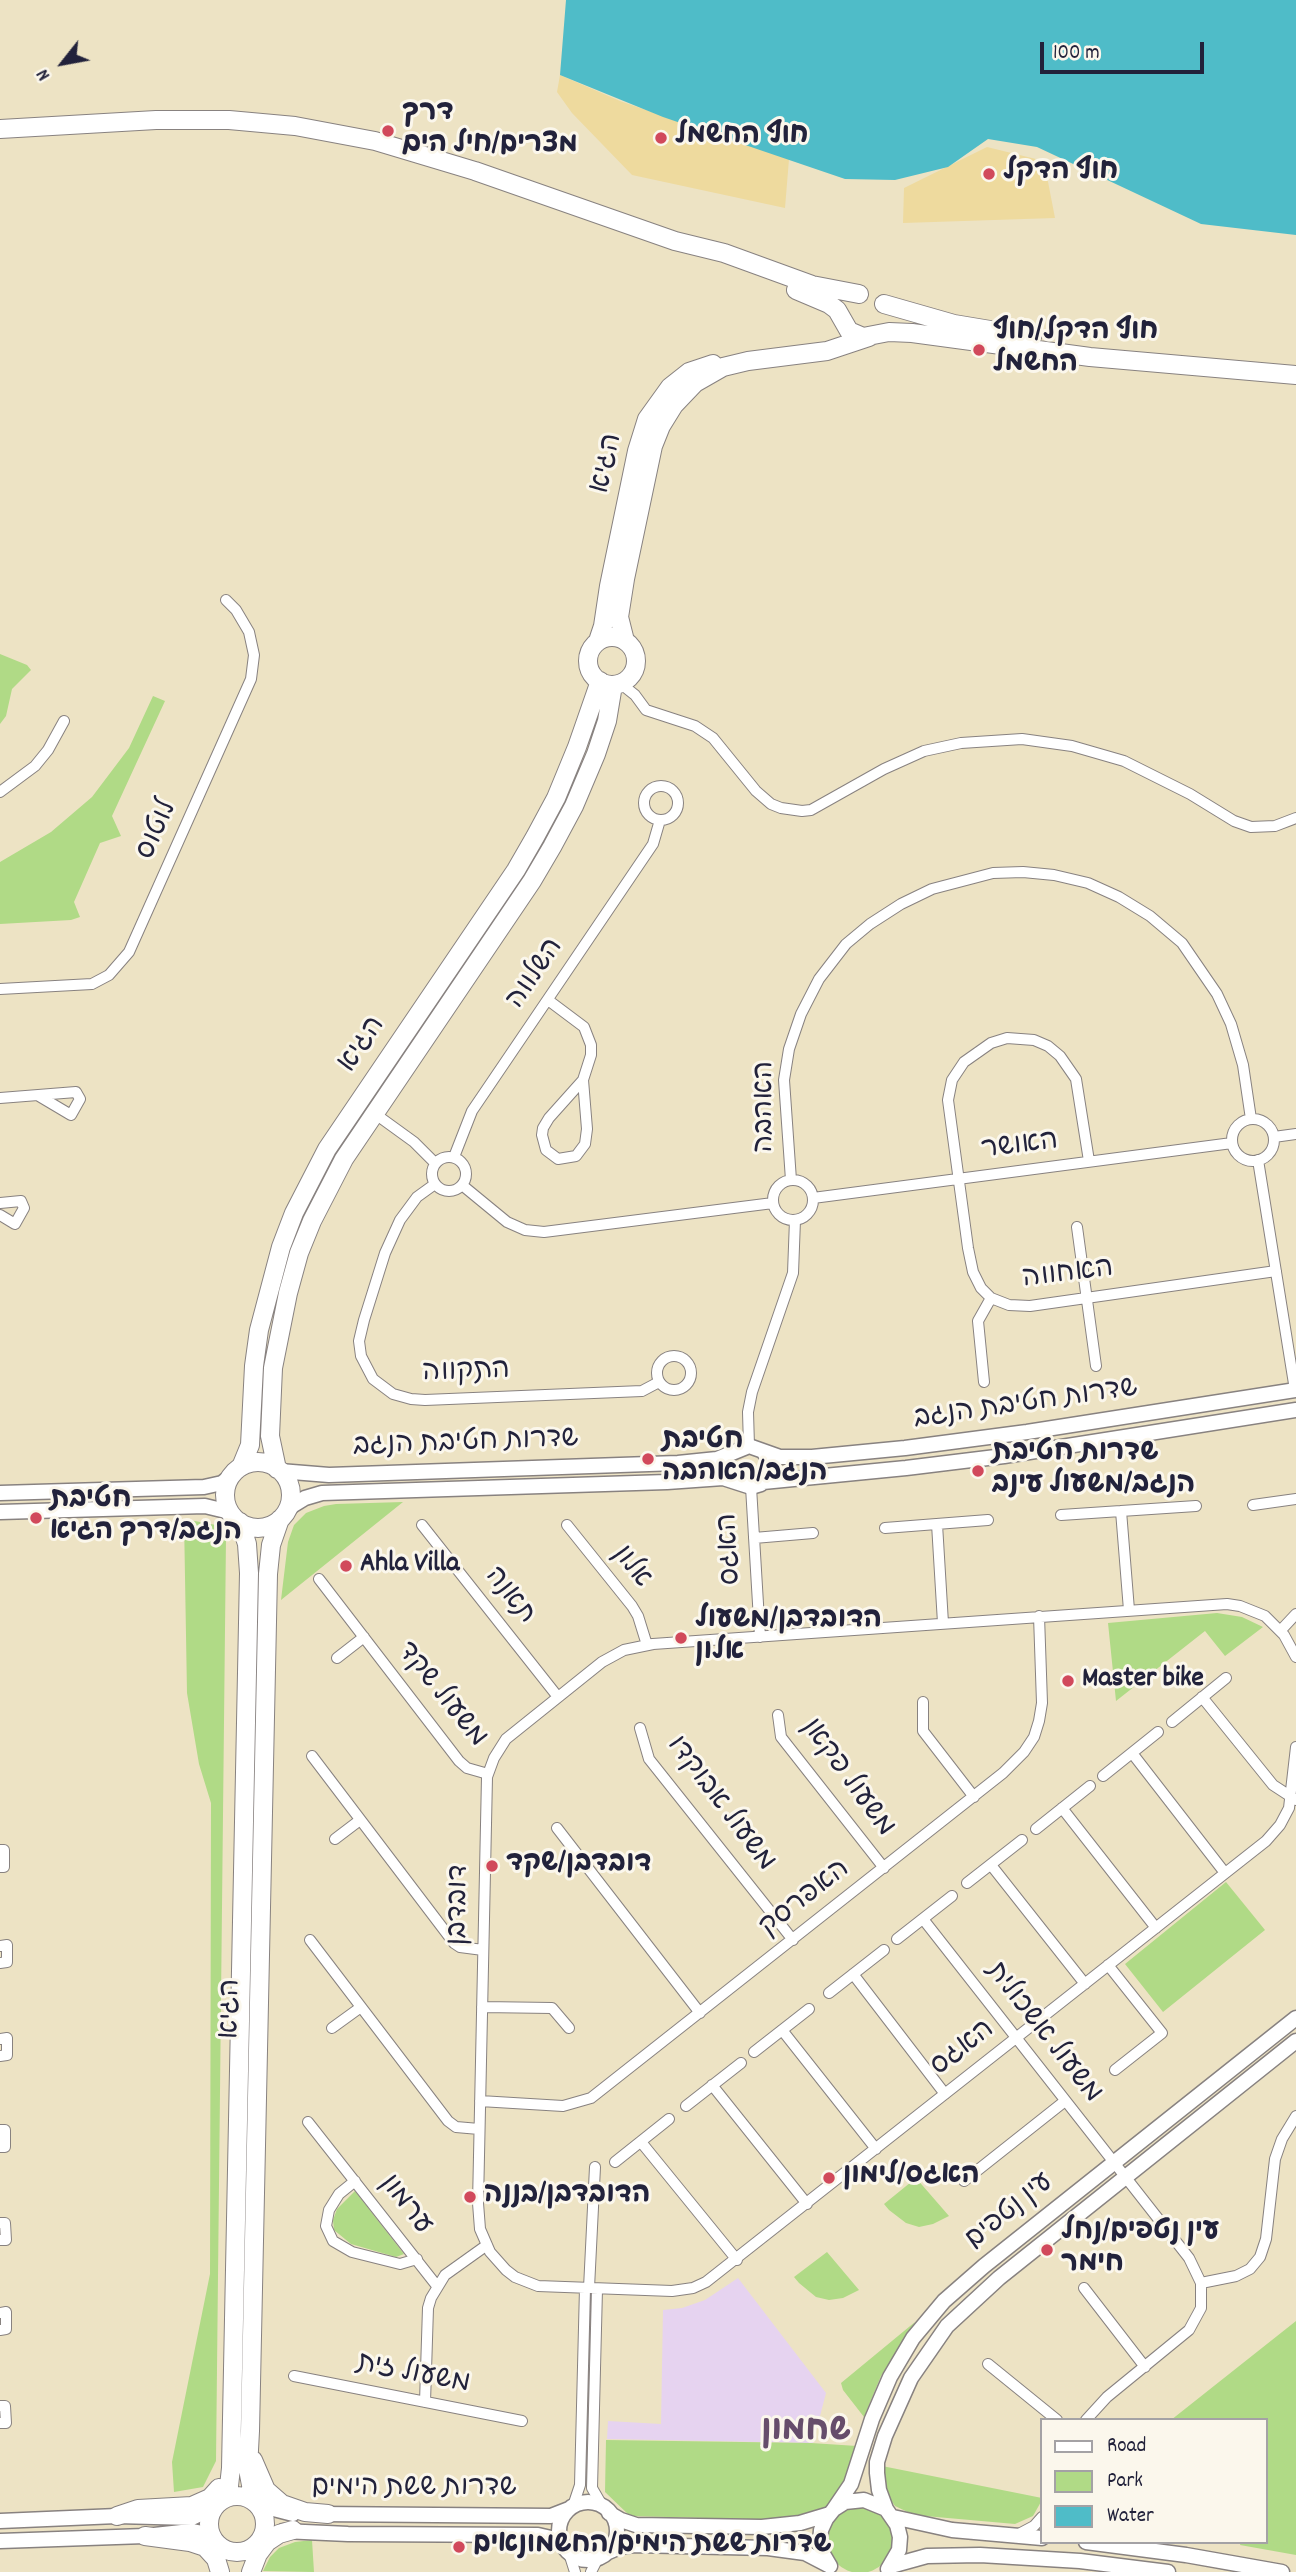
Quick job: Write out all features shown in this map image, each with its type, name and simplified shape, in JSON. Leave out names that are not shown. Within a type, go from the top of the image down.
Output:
[{"type":"highway","points":[[0,118],[69,115],[242,121],[295,126],[374,141],[475,171],[676,242],[819,299],[837,310],[853,334],[871,336],[883,328],[886,323],[884,304]]},
{"type":"highway","points":[[0,129],[156,120]]},
{"type":"highway","points":[[676,242],[724,253],[812,285],[874,296],[884,304],[954,324],[1081,346],[1296,365]]},
{"type":"highway","points":[[817,352],[834,344],[845,324],[845,307],[859,294]]},
{"type":"highway","name":"הגיא","points":[[598,641],[638,452],[649,414],[664,393],[689,372],[712,365],[844,347],[889,332],[912,332],[1090,357],[1296,374]]},
{"type":"highway","name":"הגיא","points":[[625,641],[619,625],[620,605],[657,435],[674,405],[695,383],[714,371],[748,361]]},
{"type":"highway","points":[[609,637],[625,641],[633,649],[636,662],[631,675],[611,683],[590,670],[588,663],[591,649],[598,641],[609,637]]},
{"type":"highway","name":"הגיא","points":[[278,1470],[270,1436],[273,1368],[299,1253],[327,1191],[374,1113],[532,881],[552,847],[574,806],[596,754],[607,721],[611,683]]},
{"type":"highway","name":"הגיא","points":[[236,1471],[250,1445],[254,1366],[259,1330],[278,1257],[294,1213],[327,1149],[516,870],[556,798],[577,747],[611,683]]},
{"type":"highway","points":[[259,1462],[278,1470],[286,1478],[290,1491],[284,1514],[262,1528],[250,1527],[235,1517],[225,1493],[236,1471],[259,1462]]},
{"type":"highway","name":"הגיא","points":[[256,2503],[248,2476],[268,1574],[271,1545],[284,1514]]},
{"type":"highway","name":"הגיא","points":[[219,2504],[230,2481],[248,1573],[247,1544],[235,1517]]},
{"type":"highway","points":[[145,2536],[180,2525],[218,2490],[222,2482],[231,2430]]},
{"type":"highway","points":[[250,2431],[253,2460],[266,2490],[282,2504],[293,2509],[328,2514]]},
{"type":"highway","points":[[227,2572],[209,2522],[219,2504],[239,2496],[256,2503],[265,2520],[264,2531],[241,2572]]},
{"type":"highway","points":[[117,2516],[138,2510],[180,2525],[216,2559],[220,2572]]},
{"type":"highway","points":[[251,2572],[255,2558],[267,2542],[279,2534],[293,2530]]},
{"type":"highway","points":[[217,2542],[236,2552],[254,2545]]},
{"type":"street","name":"לוטוס","points":[[0,989],[92,984],[109,975],[128,952],[251,679],[254,655],[249,632],[236,610],[226,600]]},
{"type":"street","points":[[611,683],[635,695],[646,710],[695,726],[713,738],[756,791],[771,804],[781,808],[811,810],[892,764],[931,749],[983,740],[1022,739],[1072,746],[1124,761],[1190,794],[1234,821],[1251,827],[1275,826],[1296,818]]},
{"type":"street","points":[[0,792],[35,766],[48,750],[64,721]]},
{"type":"street","name":"השלווה","points":[[454,1157],[472,1111],[653,844],[660,820]]},
{"type":"street","name":"האהבה","points":[[792,1180],[785,1110],[786,1069],[793,1037],[819,979],[846,944],[870,923],[901,904],[932,889],[993,873],[1033,873],[1088,884],[1119,897],[1150,916],[1182,943],[1217,994],[1231,1024],[1243,1065],[1251,1119]]},
{"type":"street","points":[[548,1000],[575,1019],[588,1036],[591,1055],[583,1080],[587,1129],[585,1144],[576,1156],[558,1159],[546,1150],[543,1128],[583,1080]]},
{"type":"street","points":[[958,1179],[948,1100],[952,1080],[964,1062],[990,1043],[1007,1038],[1034,1040],[1048,1046],[1069,1068],[1080,1093],[1089,1161]]},
{"type":"street","points":[[0,1098],[39,1096]]},
{"type":"street","points":[[374,1113],[414,1142],[435,1163]]},
{"type":"street","points":[[1251,1119],[1265,1123],[1274,1137],[1270,1152],[1258,1160],[1240,1157],[1232,1143],[1236,1127],[1242,1121],[1251,1119]]},
{"type":"street","points":[[1274,1137],[1296,1134]]},
{"type":"street","name":"האושר","points":[[813,1198],[1232,1143]]},
{"type":"street","points":[[446,1156],[454,1157],[464,1165],[466,1178],[462,1185],[452,1191],[445,1191],[435,1184],[432,1176],[435,1163],[446,1156]]},
{"type":"street","points":[[1258,1160],[1296,1390]]},
{"type":"street","name":"האחווה","points":[[958,1179],[973,1272],[981,1288],[991,1298],[1009,1305],[1030,1306],[1276,1271]]},
{"type":"street","points":[[792,1180],[805,1184],[813,1198],[810,1212],[804,1218],[795,1220],[782,1217],[773,1203],[777,1188],[792,1180]]},
{"type":"street","name":"התקווה","points":[[435,1184],[417,1197],[400,1220],[385,1253],[367,1308],[359,1341],[361,1356],[373,1378],[393,1394],[425,1400],[642,1391],[659,1382]]},
{"type":"street","points":[[462,1185],[507,1222],[525,1230],[544,1232],[773,1203]]},
{"type":"street","points":[[0,1203],[20,1201],[24,1208],[15,1224],[0,1215]]},
{"type":"street","points":[[743,1448],[763,1451],[769,1459],[770,1468],[757,1484],[737,1482],[731,1474],[730,1464],[743,1448],[752,1392],[786,1300],[793,1273],[795,1220]]},
{"type":"street","points":[[1077,1227],[1096,1366]]},
{"type":"street","points":[[984,1382],[978,1321],[991,1298]]},
{"type":"street","name":"שדרות חטיבת הנגב","points":[[763,1451],[796,1458],[905,1448],[1061,1427],[1296,1390]]},
{"type":"street","name":"שדרות חטיבת הנגב","points":[[757,1484],[990,1458],[1296,1410]]},
{"type":"street","name":"שדרות חטיבת הנגב","points":[[278,1470],[330,1475],[678,1463],[713,1460],[743,1448]]},
{"type":"street","points":[[0,1493],[216,1485],[236,1471]]},
{"type":"street","name":"שדרות חטיבת הנגב","points":[[284,1514],[305,1498],[322,1493],[723,1478],[737,1482]]},
{"type":"street","name":"האגס","points":[[757,1484],[754,1538],[760,1637]]},
{"type":"street","points":[[1254,1505],[1296,1499]]},
{"type":"street","points":[[0,1512],[192,1506],[217,1507],[235,1517]]},
{"type":"street","points":[[1061,1515],[1196,1506]]},
{"type":"street","points":[[1121,1511],[1129,1610]]},
{"type":"street","points":[[885,1528],[988,1520]]},
{"type":"street","points":[[937,1524],[943,1623]]},
{"type":"street","name":"תאנה","points":[[422,1525],[558,1697]]},
{"type":"street","name":"אלון","points":[[567,1525],[632,1606],[647,1645]]},
{"type":"street","points":[[754,1538],[813,1533]]},
{"type":"street","name":"משעול שקד","points":[[319,1579],[459,1761],[467,1768],[488,1774]]},
{"type":"street","points":[[760,1637],[1227,1604],[1253,1610],[1265,1616],[1280,1630],[1296,1657]]},
{"type":"street","points":[[1280,1630],[1296,1614]]},
{"type":"street","name":"האפרסק","points":[[480,2101],[557,2106],[586,2101],[1018,1760],[1037,1729],[1042,1703],[1039,1616]]},
{"type":"street","name":"משעול שקד","points":[[337,1658],[363,1637]]},
{"type":"street","name":"דובדבן","points":[[590,2289],[538,2286],[506,2270],[487,2245],[478,2216],[488,1774],[506,1739],[607,1658],[629,1648],[647,1645],[760,1637]]},
{"type":"street","points":[[1172,1721],[1226,1678]]},
{"type":"street","points":[[1202,1697],[1273,1785],[1294,1798]]},
{"type":"street","points":[[923,1702],[923,1731],[974,1797]]},
{"type":"street","name":"משעול פקאן","points":[[778,1715],[780,1737],[884,1868]]},
{"type":"street","name":"משעול אבוקדו","points":[[640,1728],[649,1759],[793,1940]]},
{"type":"street","points":[[1103,1776],[1158,1732]]},
{"type":"street","name":"האגס","points":[[590,2289],[665,2292],[686,2290],[706,2282],[737,2260],[1273,1833],[1294,1798],[1296,1747]]},
{"type":"street","points":[[1132,1753],[1224,1873]]},
{"type":"street","points":[[312,1756],[454,1943],[460,1947],[483,1950]]},
{"type":"street","points":[[1035,1829],[1090,1786]]},
{"type":"street","points":[[1062,1808],[1156,1928]]},
{"type":"street","points":[[335,1839],[360,1820]]},
{"type":"street","points":[[557,1828],[700,2012]]},
{"type":"street","points":[[967,1883],[1022,1840]]},
{"type":"street","points":[[0,1850],[4,1850],[4,1867],[0,1867]]},
{"type":"street","points":[[991,1865],[1085,1984]]},
{"type":"street","points":[[897,1939],[952,1896]]},
{"type":"street","name":"משעול אשכולית","points":[[923,1919],[1189,2258],[1201,2283]]},
{"type":"street","points":[[310,1940],[447,2122],[456,2127],[479,2129]]},
{"type":"street","points":[[0,1945],[7,1945],[7,1962],[0,1963]]},
{"type":"street","points":[[829,1993],[884,1950]]},
{"type":"street","points":[[1108,1965],[1162,2033],[1115,2070]]},
{"type":"street","points":[[853,1974],[945,2094]]},
{"type":"street","points":[[332,2028],[360,2007]]},
{"type":"street","points":[[482,2007],[552,2008],[569,2028]]},
{"type":"street","points":[[754,2052],[809,2009]]},
{"type":"street","name":"עין נטפים","points":[[834,2570],[823,2554],[821,2530],[851,2484],[872,2420],[890,2377],[928,2319],[963,2284],[1296,2018]]},
{"type":"street","points":[[782,2030],[876,2149]]},
{"type":"street","points":[[0,2039],[7,2039],[7,2055],[0,2056]]},
{"type":"street","name":"עין נטפים","points":[[887,2569],[897,2556],[900,2544],[899,2531],[878,2484],[879,2457],[901,2397],[933,2343],[979,2294],[1296,2041]]},
{"type":"street","points":[[686,2106],[741,2063]]},
{"type":"street","points":[[712,2085],[807,2204]]},
{"type":"street","points":[[964,2181],[1065,2101]]},
{"type":"street","points":[[1088,2418],[1107,2397],[1182,2336],[1194,2323],[1201,2308],[1201,2283],[1236,2276],[1250,2269],[1260,2256],[1266,2239],[1275,2159],[1282,2139],[1296,2116]]},
{"type":"street","points":[[614,2162],[669,2119]]},
{"type":"street","name":"ערמון","points":[[308,2122],[437,2286]]},
{"type":"street","points":[[0,2130],[5,2130],[5,2147],[0,2147]]},
{"type":"street","points":[[641,2141],[737,2260]]},
{"type":"street","points":[[571,2508],[580,2485],[595,2167]]},
{"type":"street","name":"ערמון","points":[[355,2181],[339,2194],[329,2210],[326,2226],[333,2241],[352,2252],[400,2264],[416,2259]]},
{"type":"street","points":[[0,2223],[5,2223],[6,2240],[0,2240]]},
{"type":"street","points":[[425,2402],[428,2308],[437,2286],[451,2269],[487,2245]]},
{"type":"street","points":[[1084,2288],[1145,2367]]},
{"type":"street","points":[[590,2289],[592,2488],[616,2525],[612,2546],[602,2555],[591,2572]]},
{"type":"street","points":[[0,2312],[6,2312],[6,2329],[0,2330]]},
{"type":"street","points":[[988,2364],[1055,2418]]},
{"type":"street","name":"משעול זית","points":[[294,2376],[523,2421]]},
{"type":"street","points":[[0,2406],[5,2406],[6,2423],[0,2423]]},
{"type":"street","points":[[575,2572],[559,2528],[563,2516],[571,2508],[586,2502],[606,2510],[621,2521],[636,2525],[762,2527],[800,2524],[832,2511],[845,2502],[858,2500],[870,2501],[889,2513],[952,2530],[1040,2538]]},
{"type":"street","name":"שדרות ששת הימים","points":[[256,2503],[289,2514],[553,2516],[571,2508]]},
{"type":"street","points":[[180,2525],[219,2504]]},
{"type":"street","points":[[0,2521],[117,2516]]},
{"type":"street","points":[[1015,2536],[1040,2519]]},
{"type":"street","points":[[180,2525],[217,2542]]},
{"type":"street","name":"שדרות ששת הימים","points":[[254,2545],[274,2533],[293,2530],[348,2534],[538,2535],[551,2538],[566,2550]]},
{"type":"street","points":[[0,2541],[145,2536]]},
{"type":"street","points":[[1101,2544],[1282,2572]]},
{"type":"street","points":[[566,2550],[580,2559],[634,2545],[768,2547],[806,2553],[834,2570]]},
{"type":"street","points":[[887,2569],[927,2556],[980,2555],[1080,2561],[1168,2572]]},
{"type":"shaded area","points":[[738,2278],[826,2393],[813,2443],[607,2439],[608,2421],[661,2424],[663,2310],[682,2308],[705,2300]]},
{"type":"green space","points":[[0,654],[27,665],[31,670],[12,689],[6,716],[0,724]]},
{"type":"green space","points":[[153,696],[165,701],[112,816],[121,836],[100,843],[74,902],[80,917],[71,920],[0,924],[0,862],[51,832],[92,797],[129,748]]},
{"type":"green space","points":[[403,1502],[281,1600],[288,1542],[294,1525],[306,1513],[336,1504]]},
{"type":"green space","points":[[184,1519],[216,1525],[226,1537],[216,2461],[203,2487],[174,2492],[172,2462],[210,2274],[211,1803],[199,1764],[187,1693]]},
{"type":"green space","points":[[1217,1613],[1242,1617],[1263,1627],[1225,1656],[1205,1631],[1116,1701],[1108,1623]]},
{"type":"green space","points":[[1226,1882],[1265,1930],[1163,2012],[1125,1964]]},
{"type":"green space","points":[[916,2178],[949,2216],[919,2227],[906,2223],[889,2210],[884,2204]]},
{"type":"green space","points":[[355,2191],[404,2254],[396,2257],[351,2244],[334,2230],[333,2220],[337,2209]]},
{"type":"green space","points":[[827,2252],[859,2290],[843,2298],[829,2300],[816,2297],[794,2277]]},
{"type":"green space","points":[[1296,2321],[1296,2555],[1240,2545],[1268,2544],[1268,2418],[1174,2418]]},
{"type":"green space","points":[[915,2322],[881,2376],[864,2417],[843,2390],[841,2383]]},
{"type":"green space","points":[[606,2440],[857,2446],[848,2479],[829,2505],[819,2511],[782,2520],[630,2516],[605,2492]]},
{"type":"green space","points":[[882,2466],[1040,2498],[1040,2504],[1033,2516],[1015,2524],[914,2515],[895,2506],[886,2493]]},
{"type":"green space","points":[[860,2507],[873,2510],[883,2517],[890,2527],[893,2540],[890,2553],[883,2563],[873,2570],[860,2573],[847,2570],[837,2563],[830,2553],[827,2540],[830,2527],[837,2517],[847,2510]]},
{"type":"green space","points":[[312,2540],[314,2572],[263,2571],[270,2557],[279,2548]]},
{"type":"sand","name":"חוף החשמל","points":[[560,75],[620,101],[789,159],[785,208],[632,175],[572,113],[557,92]]},
{"type":"sand","name":"חוף הדקל","points":[[987,147],[1044,161],[1055,218],[903,223],[904,188]]},
{"type":"water","points":[[566,0],[1296,0],[1296,235],[1201,224],[1037,147],[988,139],[948,167],[895,180],[845,179],[663,117],[560,75]]},
{"type":"place","name":"דרך מצרים/חיל הים","points":[[388,131]]},
{"type":"place","name":"חוף החשמל","points":[[661,138]]},
{"type":"place","name":"חוף הדקל","points":[[989,174]]},
{"type":"place","name":"חוף הדקל/חוף החשמל","points":[[979,350]]},
{"type":"place","name":"חטיבת הנגב/האהבה","points":[[648,1459]]},
{"type":"place","name":"שדרות חטיבת הנגב/משעול עינב","points":[[978,1471]]},
{"type":"place","name":"חטיבת הנגב/דרך הגיא","points":[[36,1518]]},
{"type":"place","name":"Ahla Villa","points":[[346,1566]]},
{"type":"place","name":"הדובדבן/משעול אלון","points":[[681,1638]]},
{"type":"place","name":"Master bike","points":[[1068,1681]]},
{"type":"place","name":"דובדבן/שקד","points":[[492,1866]]},
{"type":"place","name":"האגס/לימון","points":[[829,2178]]},
{"type":"place","name":"הדובדבן/בננה","points":[[470,2197]]},
{"type":"place","name":"עין נטפים/נחל חימר","points":[[1047,2250]]},
{"type":"place","name":"שדרות ששת הימים/החשמונאים","points":[[459,2547]]},
{"type":"district","name":"שחמון","points":[[806,2434]]}]
